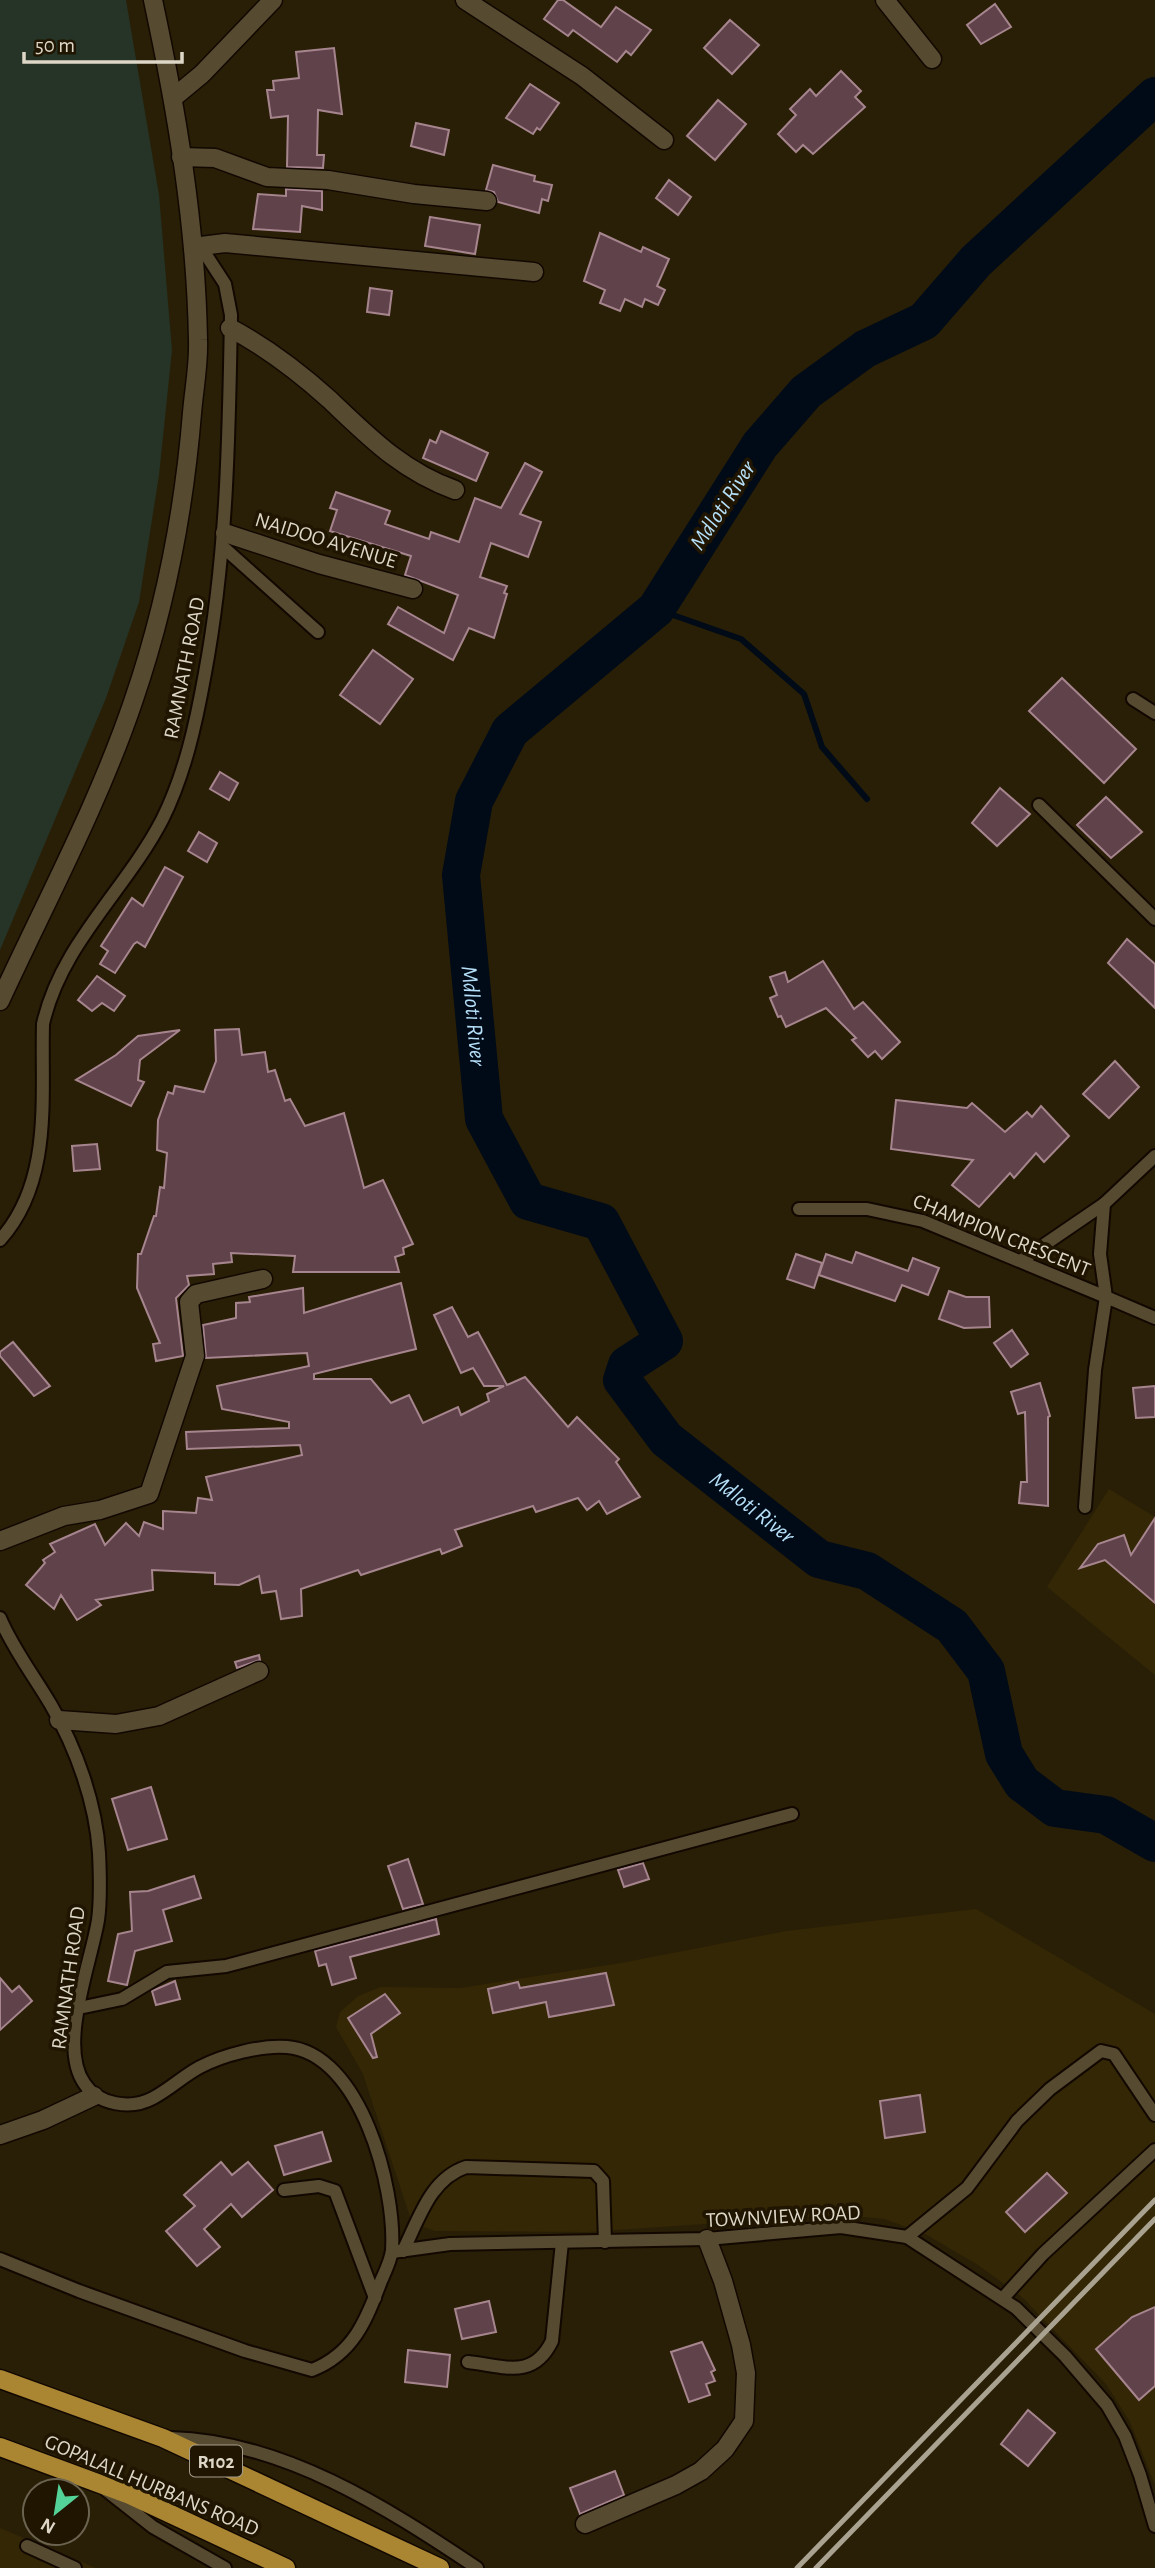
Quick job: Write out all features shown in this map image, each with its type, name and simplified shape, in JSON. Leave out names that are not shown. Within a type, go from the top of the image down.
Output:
[{"type":"main road","name":"GOPALALL HURBANS ROAD","points":[[0,2379],[119,2419],[440,2568]]},
{"type":"main road","name":"GOPALALL HURBANS ROAD","points":[[0,2447],[98,2483],[286,2568]]},
{"type":"street","points":[[0,1001],[108,765],[132,704],[153,640],[174,545],[187,467],[198,342],[196,239],[173,98],[153,0]]},
{"type":"street","points":[[173,98],[202,74],[273,0]]},
{"type":"street","points":[[465,0],[582,76],[664,141]]},
{"type":"street","points":[[885,0],[933,59]]},
{"type":"street","points":[[181,157],[215,158],[267,177],[328,180],[414,194],[487,201]]},
{"type":"street","points":[[196,239],[534,272]]},
{"type":"street","points":[[230,328],[272,353],[329,399],[395,461],[428,480],[455,490]]},
{"type":"street","name":"NAIDOO AVENUE","points":[[224,540],[414,589]]},
{"type":"street","points":[[0,1541],[64,1516],[100,1510],[149,1494],[195,1356],[189,1301],[201,1292],[263,1279]]},
{"type":"street","points":[[59,1720],[116,1724],[159,1716],[258,1671]]},
{"type":"street","points":[[0,2135],[43,2120],[94,2096]]},
{"type":"street","points":[[584,2524],[676,2485],[701,2471],[725,2449],[744,2421],[747,2373],[723,2281],[707,2239]]},
{"type":"lane","name":"RAMNATH ROAD","points":[[0,1240],[10,1229],[35,1175],[41,1143],[43,1024],[47,1006],[60,974],[96,915],[161,821],[179,778],[198,712],[224,540],[230,328],[225,284],[196,239]]},
{"type":"lane","points":[[224,540],[318,632]]},
{"type":"lane","points":[[1133,699],[1155,713]]},
{"type":"lane","points":[[1039,804],[1155,919]]},
{"type":"lane","points":[[1022,1260],[1104,1203],[1155,1156]]},
{"type":"lane","points":[[1104,1203],[1100,1254],[1106,1297],[1155,1318]]},
{"type":"lane","name":"CHAMPION CRESCENT","points":[[799,1209],[867,1209],[923,1221],[1106,1297],[1095,1370],[1085,1507]]},
{"type":"lane","name":"RAMNATH ROAD","points":[[0,1618],[59,1720],[91,1804],[99,1856],[99,1917],[79,2008],[75,2065],[94,2096]]},
{"type":"lane","points":[[79,2008],[122,1999],[166,1972],[226,1966],[792,1814]]},
{"type":"lane","points":[[94,2096],[109,2102],[137,2104],[153,2098],[177,2081],[217,2060],[282,2047],[313,2055],[346,2087],[367,2121],[385,2188],[397,2251]]},
{"type":"lane","points":[[907,2237],[967,2188],[1017,2121],[1050,2089],[1101,2051],[1114,2054],[1155,2115]]},
{"type":"lane","points":[[1003,2298],[1043,2254],[1155,2150]]},
{"type":"lane","points":[[0,2259],[130,2310],[296,2368],[312,2370],[343,2354],[361,2331],[397,2251],[437,2185],[447,2175],[466,2167],[594,2171],[603,2181],[605,2242]]},
{"type":"lane","points":[[284,2190],[319,2186],[335,2190],[375,2298]]},
{"type":"lane","name":"TOWNVIEW ROAD","points":[[397,2251],[450,2244],[707,2239],[841,2227],[907,2237],[1003,2298],[1065,2356],[1107,2405],[1125,2437],[1140,2474],[1155,2526]]},
{"type":"lane","points":[[468,2362],[520,2368],[535,2364],[545,2355],[552,2341],[562,2242]]},
{"type":"lane","points":[[163,2438],[206,2439],[269,2455],[361,2497],[477,2568]]},
{"type":"lane","points":[[98,2483],[153,2527],[225,2568]]},
{"type":"lane","points":[[29,2547],[75,2568]]},
{"type":"shaded area","points":[[1109,1489],[1155,1517],[1155,1675],[1047,1587]]},
{"type":"shaded area","points":[[976,1909],[1155,2014],[1155,2485],[1130,2422],[1106,2384],[1022,2297],[978,2265],[927,2235],[885,2219],[839,2215],[587,2232],[435,2231],[412,2223],[363,2074],[336,2027],[340,2012],[358,1996],[381,1987],[460,1988],[621,1963],[786,1931]]},
{"type":"shaded area","points":[[0,2528],[21,2537],[21,2547],[46,2547],[96,2568],[0,2568]]},
{"type":"green space","points":[[0,0],[126,0],[159,195],[172,350],[159,475],[139,602],[106,698],[0,950]]},
{"type":"building","points":[[558,0],[563,0],[601,27],[616,7],[651,30],[631,55],[626,51],[617,62],[573,30],[568,36],[544,19]]},
{"type":"building","points":[[995,4],[1011,27],[981,44],[967,25]]},
{"type":"building","points":[[730,20],[759,45],[732,74],[704,48]]},
{"type":"building","points":[[334,48],[342,114],[318,110],[317,155],[324,155],[323,168],[287,167],[288,116],[271,118],[267,90],[274,90],[273,81],[299,78],[296,52]]},
{"type":"building","points":[[841,71],[861,91],[855,97],[865,107],[813,154],[803,145],[796,152],[778,134],[796,115],[790,109],[810,89],[816,96]]},
{"type":"building","points":[[530,84],[559,103],[540,130],[537,128],[533,134],[506,118]]},
{"type":"building","points":[[718,100],[746,124],[715,160],[687,136]]},
{"type":"building","points":[[416,123],[449,130],[444,155],[411,146]]},
{"type":"building","points":[[493,165],[535,176],[534,181],[552,185],[548,201],[542,199],[539,213],[498,202],[494,192],[486,190]]},
{"type":"building","points":[[669,180],[691,197],[678,215],[656,198]]},
{"type":"building","points":[[286,189],[322,191],[322,210],[302,206],[300,232],[253,229],[258,194],[286,196]]},
{"type":"building","points":[[430,217],[480,225],[475,254],[425,246]]},
{"type":"building","points":[[600,233],[641,252],[643,247],[669,259],[657,286],[665,290],[658,305],[645,299],[642,307],[625,299],[620,311],[600,303],[605,290],[584,281]]},
{"type":"building","points":[[370,288],[392,291],[389,315],[367,312]]},
{"type":"building","points":[[441,431],[488,453],[476,481],[423,458],[430,440],[436,443]]},
{"type":"building","points":[[525,463],[542,472],[520,514],[541,522],[528,557],[491,543],[480,577],[507,586],[494,638],[469,628],[453,660],[388,624],[398,607],[444,633],[458,595],[405,575],[411,556],[330,531],[337,510],[330,508],[336,492],[390,511],[385,524],[429,539],[431,532],[459,542],[475,498],[501,508]]},
{"type":"building","points":[[373,650],[413,679],[380,724],[340,695]]},
{"type":"building","points":[[1062,678],[1136,749],[1104,783],[1029,711]]},
{"type":"building","points":[[220,772],[238,783],[229,800],[210,789]]},
{"type":"building","points":[[1000,788],[1030,814],[997,846],[972,823]]},
{"type":"building","points":[[1106,797],[1142,832],[1111,858],[1077,825]]},
{"type":"building","points":[[199,832],[217,843],[207,862],[188,851]]},
{"type":"building","points":[[165,867],[183,877],[145,947],[137,942],[134,944],[115,973],[100,964],[108,951],[101,946],[132,898],[143,906]]},
{"type":"building","points":[[1127,939],[1155,964],[1155,1008],[1108,963]]},
{"type":"building","points":[[823,961],[854,1009],[863,1002],[900,1042],[882,1059],[875,1051],[868,1057],[852,1040],[856,1038],[826,1008],[786,1027],[781,1016],[778,1017],[770,998],[777,995],[770,977],[785,972],[788,982]]},
{"type":"building","points":[[97,976],[125,996],[114,1011],[102,1003],[92,1011],[78,1000]]},
{"type":"building","points":[[239,1029],[242,1055],[265,1052],[268,1072],[275,1070],[285,1101],[290,1099],[305,1126],[344,1113],[364,1188],[383,1180],[413,1244],[403,1248],[404,1254],[395,1257],[399,1272],[293,1272],[295,1256],[231,1253],[232,1262],[213,1264],[214,1274],[187,1276],[189,1285],[176,1298],[183,1356],[156,1361],[153,1344],[160,1343],[137,1288],[138,1254],[141,1254],[156,1216],[160,1187],[164,1188],[167,1153],[157,1150],[158,1120],[168,1092],[173,1094],[175,1086],[204,1092],[216,1061],[215,1030]]},
{"type":"building","points":[[180,1030],[140,1060],[138,1080],[144,1082],[131,1106],[76,1080],[116,1055],[138,1036]]},
{"type":"building","points":[[1115,1061],[1139,1087],[1109,1118],[1083,1094]]},
{"type":"building","points":[[896,1100],[967,1108],[972,1103],[1005,1132],[1027,1112],[1032,1117],[1041,1106],[1069,1136],[1044,1162],[1036,1153],[1014,1178],[1010,1173],[979,1207],[952,1185],[973,1160],[891,1149]]},
{"type":"building","points":[[97,1144],[100,1169],[74,1171],[72,1146]]},
{"type":"building","points":[[856,1252],[908,1271],[913,1258],[939,1268],[928,1295],[902,1285],[895,1301],[819,1275],[826,1254],[852,1263]]},
{"type":"building","points":[[796,1254],[822,1263],[814,1288],[787,1279]]},
{"type":"building","points":[[401,1283],[416,1349],[314,1374],[314,1379],[371,1379],[391,1403],[409,1395],[423,1423],[458,1407],[461,1415],[489,1401],[487,1394],[504,1386],[484,1386],[473,1368],[461,1373],[434,1315],[452,1307],[468,1337],[478,1332],[507,1385],[525,1377],[568,1427],[577,1417],[619,1459],[616,1462],[640,1497],[607,1514],[599,1501],[587,1510],[578,1498],[536,1512],[533,1506],[455,1530],[462,1546],[442,1554],[440,1549],[361,1575],[358,1570],[301,1589],[302,1616],[281,1619],[276,1591],[262,1593],[259,1576],[239,1585],[215,1584],[215,1573],[152,1570],[153,1590],[96,1600],[101,1605],[77,1620],[61,1595],[54,1609],[26,1585],[45,1563],[43,1560],[55,1552],[50,1544],[95,1524],[105,1545],[126,1523],[139,1536],[144,1522],[163,1529],[163,1511],[196,1513],[198,1498],[212,1500],[206,1477],[302,1455],[300,1445],[187,1449],[186,1432],[289,1428],[289,1422],[222,1409],[217,1386],[309,1366],[307,1353],[206,1358],[203,1325],[236,1318],[236,1303],[250,1302],[249,1297],[303,1288],[304,1313]]},
{"type":"building","points":[[949,1291],[966,1297],[989,1297],[990,1327],[964,1328],[939,1319]]},
{"type":"building","points":[[1012,1330],[1028,1354],[1011,1367],[994,1343]]},
{"type":"building","points":[[13,1342],[50,1386],[34,1396],[0,1356],[0,1352]]},
{"type":"building","points":[[1040,1383],[1050,1416],[1048,1506],[1019,1503],[1021,1482],[1027,1482],[1025,1412],[1018,1414],[1011,1392]]},
{"type":"building","points":[[1155,1386],[1155,1417],[1136,1418],[1133,1388]]},
{"type":"building","points":[[1155,1518],[1155,1603],[1105,1560],[1080,1568],[1098,1544],[1124,1535],[1131,1555]]},
{"type":"building","points":[[259,1655],[260,1660],[237,1668],[235,1662]]},
{"type":"building","points":[[151,1787],[167,1839],[128,1850],[112,1799]]},
{"type":"building","points":[[408,1859],[423,1904],[403,1909],[388,1866]]},
{"type":"building","points":[[643,1863],[649,1879],[624,1887],[618,1870]]},
{"type":"building","points":[[194,1876],[201,1898],[163,1910],[172,1941],[135,1951],[127,1985],[108,1981],[118,1934],[132,1931],[130,1892],[148,1891]]},
{"type":"building","points":[[436,1919],[439,1934],[350,1957],[356,1978],[332,1985],[326,1964],[319,1966],[315,1951]]},
{"type":"building","points":[[606,1973],[614,2005],[549,2017],[546,2002],[493,2013],[488,1989],[518,1982],[520,1988]]},
{"type":"building","points":[[0,1978],[12,1992],[19,1986],[32,2001],[0,2030]]},
{"type":"building","points":[[175,1981],[180,1999],[156,2005],[152,1991]]},
{"type":"building","points":[[385,1994],[400,2013],[371,2034],[377,2057],[373,2058],[348,2018]]},
{"type":"building","points":[[920,2095],[925,2132],[885,2138],[880,2101]]},
{"type":"building","points":[[322,2132],[331,2161],[284,2175],[275,2146]]},
{"type":"building","points":[[221,2162],[232,2175],[248,2162],[273,2190],[242,2217],[231,2204],[204,2229],[220,2247],[197,2266],[166,2231],[195,2206],[184,2195]]},
{"type":"building","points":[[1047,2173],[1067,2193],[1025,2232],[1006,2212]]},
{"type":"building","points":[[489,2301],[496,2332],[462,2339],[455,2309]]},
{"type":"building","points":[[1155,2307],[1155,2386],[1139,2400],[1096,2349],[1132,2317]]},
{"type":"building","points":[[702,2342],[715,2370],[711,2372],[715,2381],[706,2384],[710,2395],[689,2402],[671,2352]]},
{"type":"building","points":[[408,2350],[450,2355],[447,2387],[405,2382]]},
{"type":"building","points":[[1028,2410],[1055,2433],[1028,2466],[1001,2444]]},
{"type":"building","points":[[615,2471],[624,2495],[580,2514],[570,2488]]},
{"type":"waterway","name":"Mdloti River","points":[[1155,96],[976,261],[924,321],[865,349],[806,392],[760,445],[656,609],[510,731],[474,801],[461,875],[484,1119],[528,1201],[601,1222],[664,1341],[627,1365],[622,1380],[666,1439],[819,1559],[867,1571],[952,1626],[986,1671],[1004,1754],[1022,1783],[1055,1808],[1106,1815],[1155,1843]]},
{"type":"waterway","points":[[656,609],[741,639],[804,694],[822,747],[867,799]]},
{"type":"railway","points":[[797,2568],[1155,2200]]},
{"type":"railway","points":[[816,2568],[1155,2219]]}]
